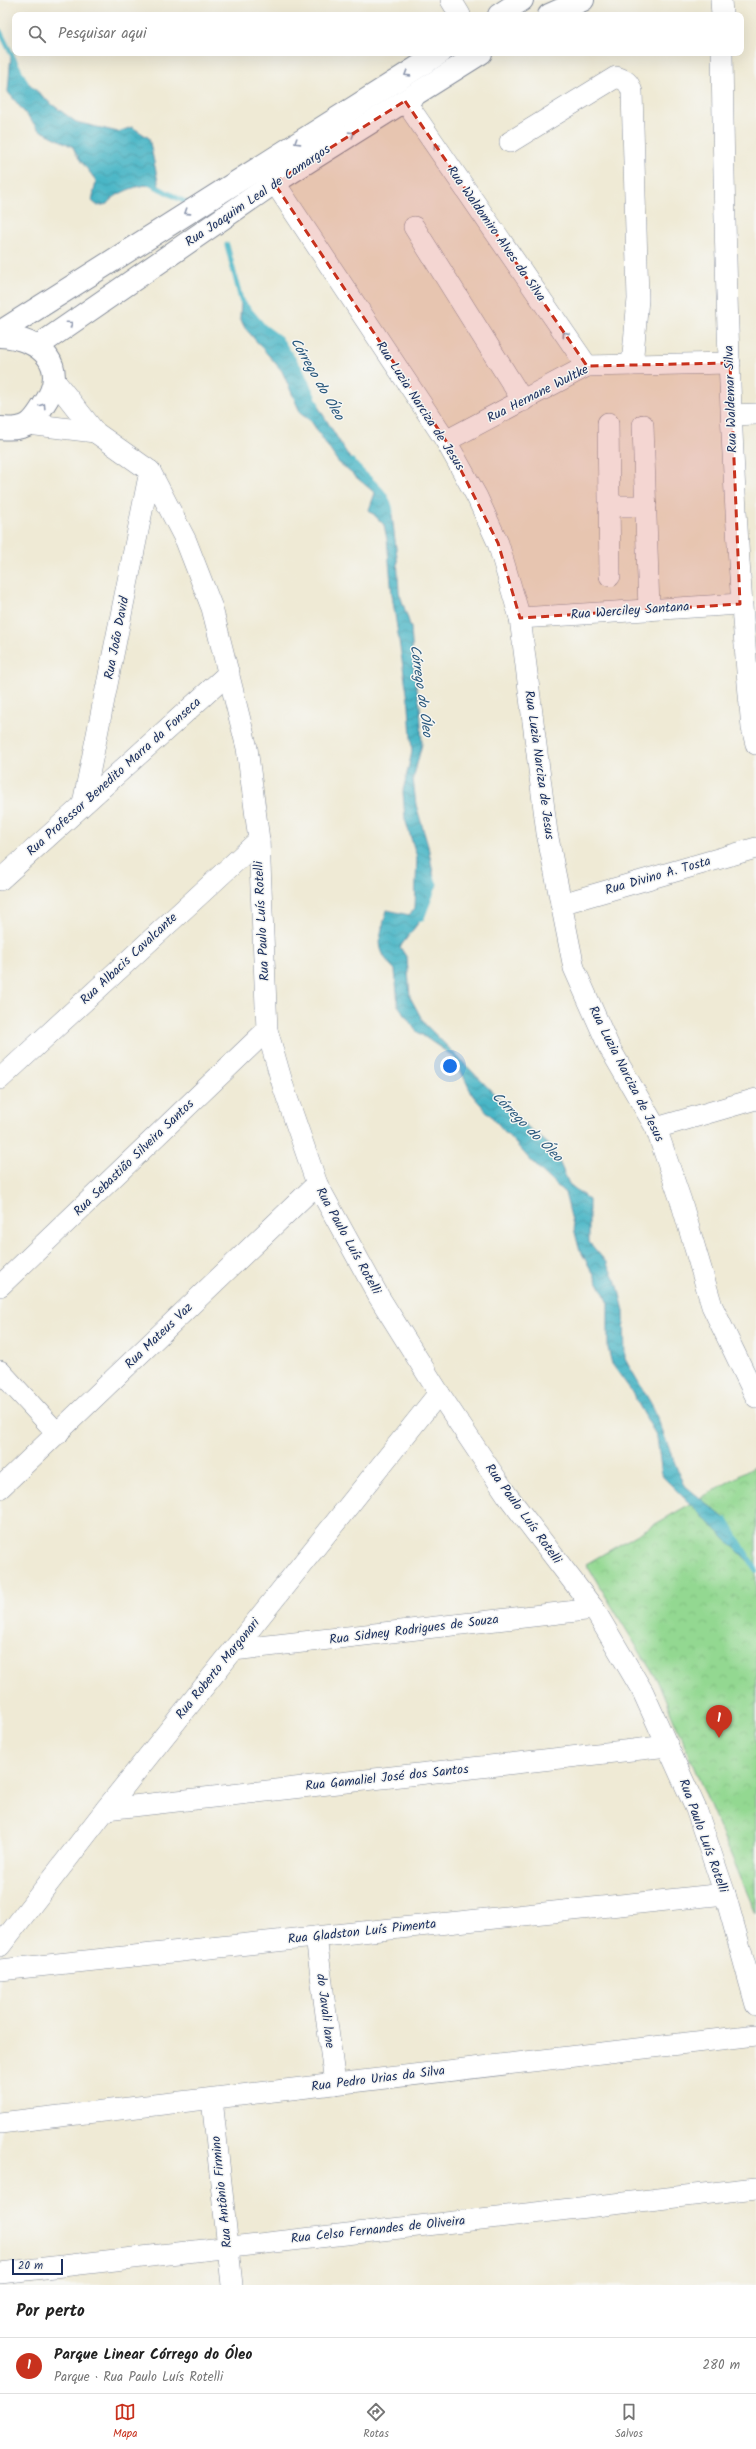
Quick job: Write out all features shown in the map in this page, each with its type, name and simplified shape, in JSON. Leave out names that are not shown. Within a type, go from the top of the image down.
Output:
[{"type":"street","points":[[451,0],[458,12]]},
{"type":"street","points":[[504,12],[522,0]]},
{"type":"street","points":[[556,12],[583,0]]},
{"type":"street","points":[[721,0],[722,12]]},
{"type":"street","name":"Rua Joaquim Leal de Camargos","points":[[0,332],[262,164],[435,56]]},
{"type":"street","name":"Rua Joaquim Leal de Camargos","points":[[38,346],[274,182],[476,56]]},
{"type":"street","name":"Rua Waldemar Silva","points":[[722,56],[730,363],[740,604],[756,744]]},
{"type":"street","points":[[510,142],[616,77],[624,79],[629,84],[632,92],[638,299],[632,365]]},
{"type":"street","name":"Rua Waldomiro Alves da Silva","points":[[405,101],[587,366]]},
{"type":"street","name":"Rua Luzia Narciza de Jesus","points":[[262,164],[446,440],[477,497],[498,543],[520,618],[547,833],[574,968],[609,1047],[656,1128],[681,1201],[712,1306],[756,1396]]},
{"type":"street","points":[[414,227],[523,401]]},
{"type":"street","points":[[0,336],[17,337],[38,346],[47,354],[52,366],[54,380],[46,403],[28,424],[16,428],[0,428]]},
{"type":"street","name":"Rua Hernane Wultke","points":[[446,440],[523,401],[587,366],[730,363]]},
{"type":"street","name":"Rua Paulo Luís Rotelli","points":[[54,380],[95,432],[150,471],[186,541],[212,608],[247,748],[259,840],[267,1030],[284,1089],[317,1184],[379,1297],[439,1394],[508,1495],[594,1609],[643,1692],[696,1809],[725,1894],[756,2004]]},
{"type":"street","points":[[732,415],[756,414]]},
{"type":"street","name":"Rua Paulo Luís Rotelli","points":[[28,424],[95,432]]},
{"type":"street","points":[[608,424],[610,576]]},
{"type":"street","points":[[643,425],[649,610]]},
{"type":"street","name":"Rua João David","points":[[83,804],[150,471]]},
{"type":"street","points":[[609,506],[646,506]]},
{"type":"street","name":"Rua Werciley Santana","points":[[520,618],[740,604]]},
{"type":"street","name":"Rua Professor Benedito Marra da Fonseca","points":[[0,880],[229,673]]},
{"type":"street","name":"Rua Albacis Cavalcante","points":[[0,1079],[259,840]]},
{"type":"street","name":"Rua Divino A. Tosta","points":[[561,904],[756,848]]},
{"type":"street","name":"Rua Sebastião Silveira Santos","points":[[0,1286],[267,1030]]},
{"type":"street","points":[[656,1128],[756,1100]]},
{"type":"street","name":"Rua Mateus Vaz","points":[[0,1488],[317,1184]]},
{"type":"street","points":[[0,1371],[58,1434]]},
{"type":"street","name":"Rua Roberto Margonari","points":[[0,1946],[106,1809],[439,1394]]},
{"type":"street","name":"Rua Sidney Rodrigues de Souza","points":[[233,1650],[594,1609]]},
{"type":"street","name":"Rua Gamaliel José dos Santos","points":[[106,1809],[668,1746]]},
{"type":"street","name":"Rua Gladston Luís Pimenta","points":[[0,1970],[725,1894]]},
{"type":"street","name":"do Javali lane","points":[[316,1937],[335,2084]]},
{"type":"street","name":"Rua Pedro Urias da Silva","points":[[0,2123],[756,2035]]},
{"type":"street","name":"Rua Antônio Firmino","points":[[212,2099],[232,2285]]},
{"type":"street","name":"Rua Celso Fernandes de Oliveira","points":[[0,2273],[228,2246],[756,2188]]},
{"type":"highlighted area","points":[[405,101],[587,366],[730,363],[740,604],[520,618],[498,543],[446,441],[274,183]]},
{"type":"green space","points":[[756,1466],[756,1914],[657,1680],[586,1564]]},
{"type":"water","points":[[0,31],[23,78],[50,103],[76,122],[118,132],[132,127],[149,138],[160,191],[147,185],[127,190],[110,200],[107,204],[98,206],[92,201],[96,181],[81,161],[73,147],[38,129],[8,92],[11,54]]},
{"type":"water","points":[[241,300],[264,327],[279,338],[301,370],[314,400],[354,465],[374,481],[391,507],[397,557],[399,592],[411,628],[414,673],[420,706],[422,744],[413,779],[416,805],[428,846],[435,884],[422,918],[400,947],[407,958],[410,997],[424,1023],[523,1123],[553,1148],[569,1184],[589,1200],[589,1242],[606,1262],[618,1286],[624,1311],[625,1359],[653,1407],[683,1484],[729,1522],[754,1567],[662,1476],[657,1437],[630,1389],[612,1364],[608,1348],[608,1301],[579,1248],[565,1193],[533,1163],[473,1096],[454,1057],[416,1031],[398,1005],[395,970],[383,955],[380,942],[387,910],[409,915],[415,908],[417,857],[405,819],[403,791],[412,752],[409,706],[392,595],[387,539],[384,525],[369,510],[375,493],[338,462],[311,421],[301,414],[282,371],[245,328],[240,318]]},
{"type":"waterway","points":[[0,31],[12,55]]},
{"type":"waterway","points":[[12,56],[26,83]]},
{"type":"waterway","points":[[147,182],[189,204]]},
{"type":"waterway","name":"Córrego do Óleo","points":[[227,245],[241,300],[264,327],[279,338],[301,370],[317,405]]},
{"type":"waterway","name":"Córrego do Óleo","points":[[352,461],[381,490],[386,497],[391,512]]},
{"type":"waterway","name":"Córrego do Óleo","points":[[419,919],[422,918],[435,884],[432,878]]},
{"type":"waterway","name":"Córrego do Óleo","points":[[726,1520],[756,1570]]},
{"type":"place","name":"Parque Linear Córrego do Óleo","points":[[719,1738]]}]
